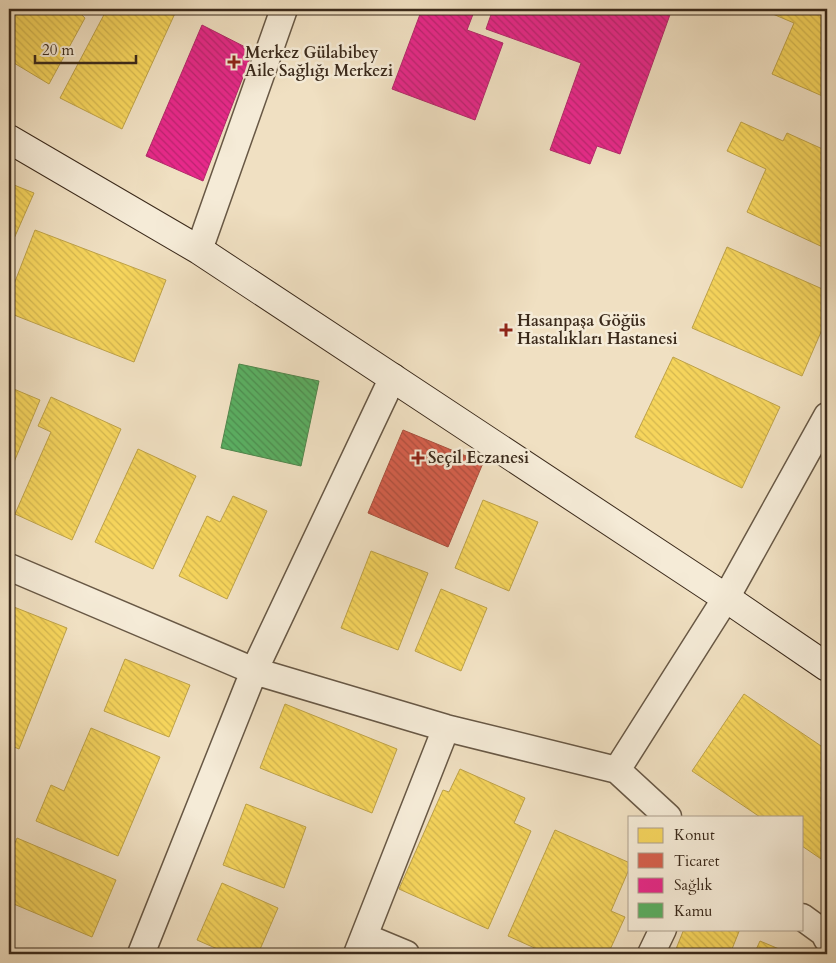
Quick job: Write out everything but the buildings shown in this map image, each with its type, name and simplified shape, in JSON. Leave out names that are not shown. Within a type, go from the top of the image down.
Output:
[{"type":"street","points":[[199,250],[284,9]]},
{"type":"street","points":[[9,139],[199,250],[827,666]]},
{"type":"street","points":[[141,954],[254,671],[393,377]]},
{"type":"street","points":[[617,770],[726,598],[827,416]]},
{"type":"street","points":[[9,567],[254,671],[446,728],[617,770],[667,816]]},
{"type":"street","points":[[406,954],[361,946],[446,728]]},
{"type":"street","points":[[804,918],[826,933]]},
{"type":"street","points":[[651,954],[663,930]]},
{"type":"place","name":"Merkez Gülabibey Aile Sağlığı Merkezi","points":[[234,62]]},
{"type":"place","name":"Hasanpaşa Göğüs Hastalıkları Hastanesi","points":[[506,330]]},
{"type":"place","name":"Seçil Eczanesi","points":[[418,458]]}]
